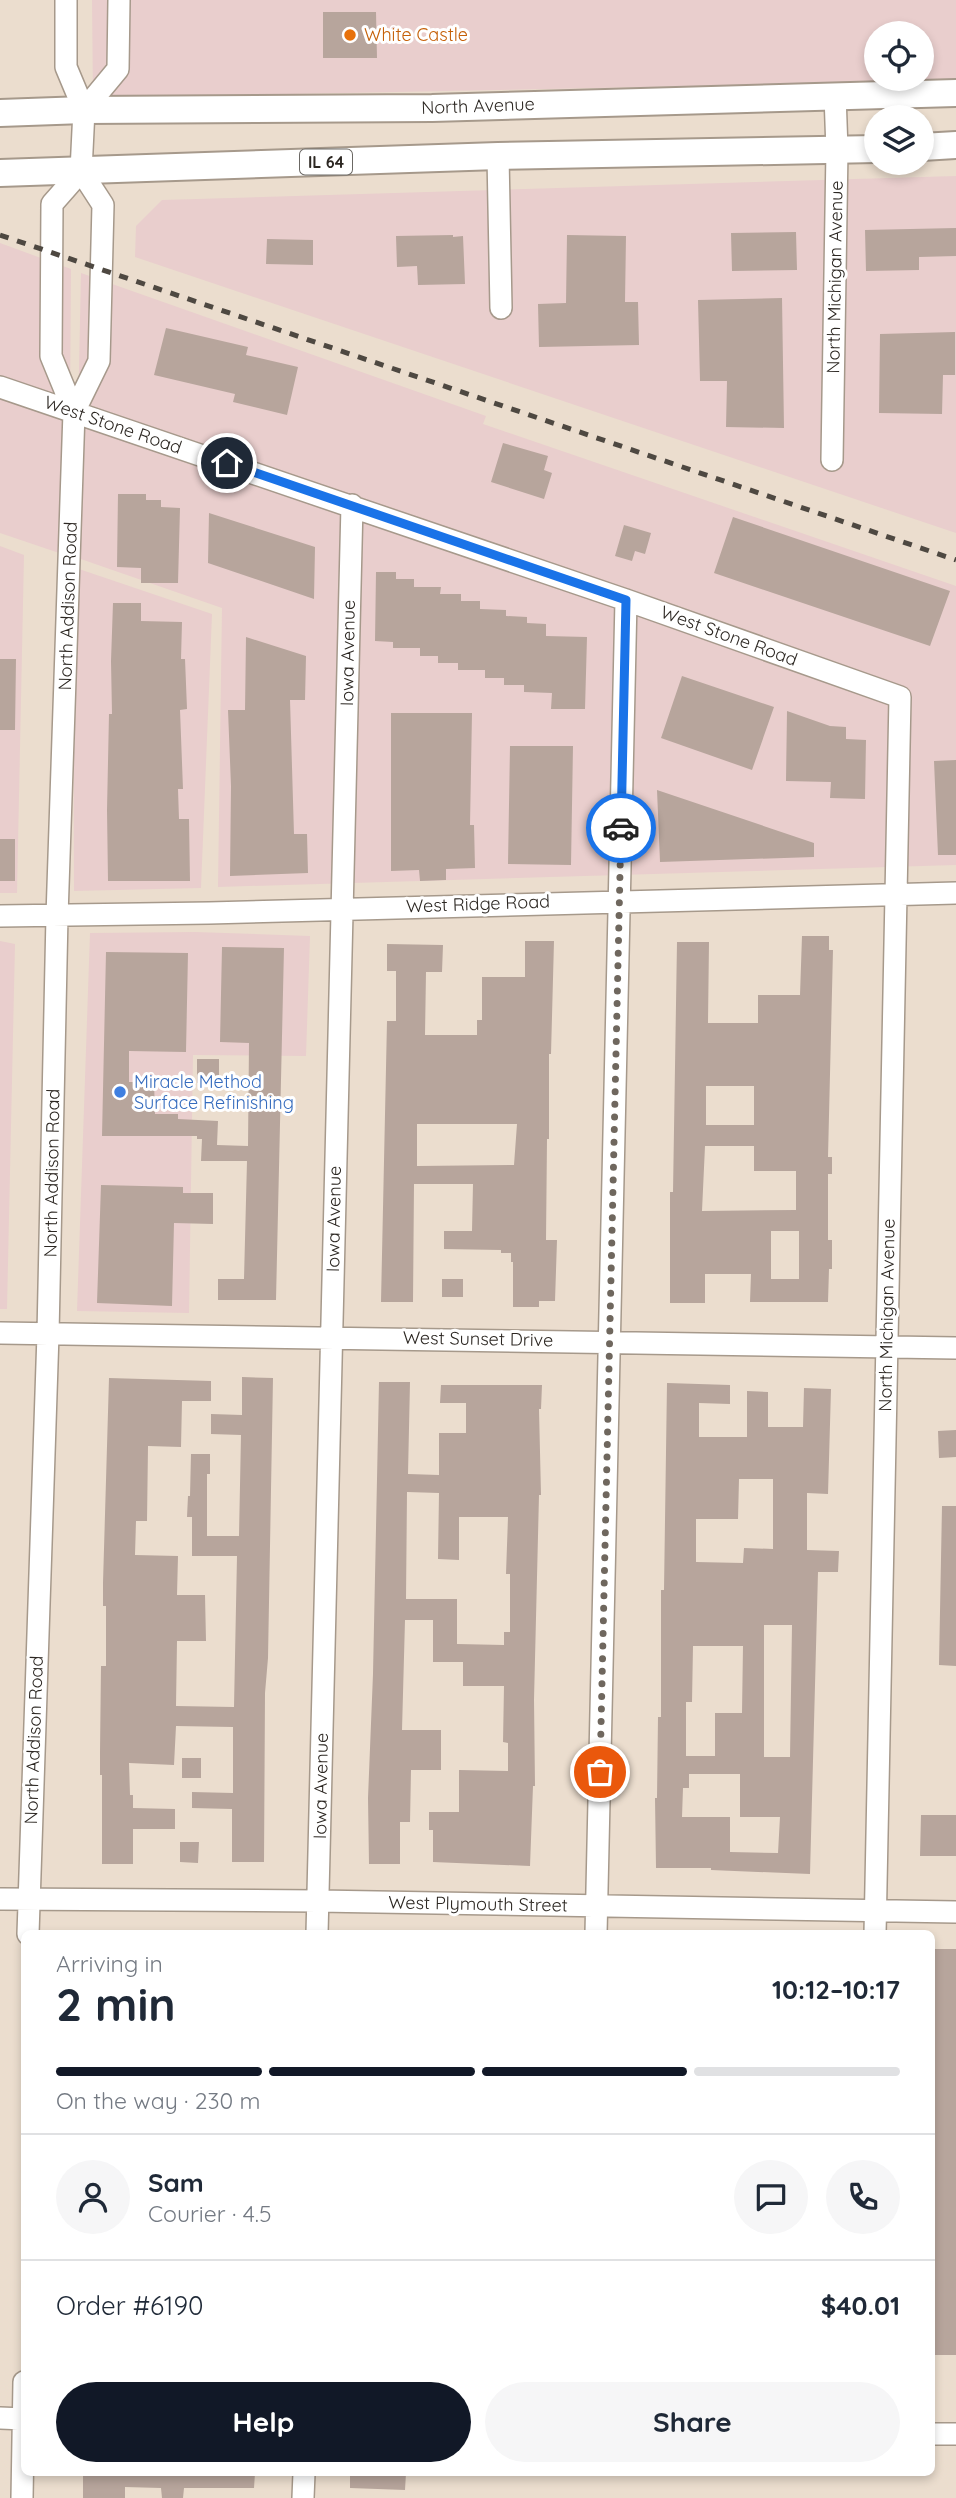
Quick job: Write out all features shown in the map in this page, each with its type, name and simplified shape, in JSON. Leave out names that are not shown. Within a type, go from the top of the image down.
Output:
[{"type":"main road","name":"North Avenue","points":[[0,113],[444,108],[956,93]]},
{"type":"main road","points":[[934,146],[956,145]]},
{"type":"main road","name":"IL 64","points":[[0,173],[498,156],[864,149]]},
{"type":"street","points":[[66,0],[66,67],[84,110],[81,172]]},
{"type":"street","points":[[84,110],[118,69],[120,0]]},
{"type":"street","name":"North Michigan Avenue","points":[[832,460],[837,150],[835,95]]},
{"type":"street","points":[[498,156],[501,308]]},
{"type":"street","name":"North Addison Road","points":[[28,1930],[74,412],[99,361],[103,269],[103,205],[81,172],[52,204],[51,356],[74,412]]},
{"type":"street","name":"West Stone Road","points":[[0,387],[352,505],[900,697]]},
{"type":"street","name":"Iowa Avenue","points":[[317,1930],[352,505]]},
{"type":"street","points":[[596,1930],[626,600]]},
{"type":"street","name":"North Michigan Avenue","points":[[876,1930],[900,697]]},
{"type":"street","name":"West Ridge Road","points":[[0,916],[956,893]]},
{"type":"street","name":"West Sunset Drive","points":[[0,1333],[956,1348]]},
{"type":"street","name":"West Plymouth Street","points":[[0,1899],[318,1901],[956,1912]]},
{"type":"street","points":[[0,2418],[21,2419]]},
{"type":"street","points":[[935,2434],[956,2434]]},
{"type":"street","points":[[22,2498],[23,2476]]},
{"type":"street","points":[[303,2498],[304,2476]]},
{"type":"shaded area","points":[[92,0],[956,0],[956,81],[934,81],[934,21],[864,21],[864,83],[93,98]]},
{"type":"shaded area","points":[[956,176],[956,533],[135,257],[136,226],[162,200]]},
{"type":"shaded area","points":[[0,243],[71,269],[70,406],[0,383]]},
{"type":"shaded area","points":[[81,273],[486,416],[483,424],[956,586],[956,865],[218,887],[222,608],[75,557]]},
{"type":"shaded area","points":[[0,394],[69,415],[65,555],[0,533]]},
{"type":"shaded area","points":[[0,546],[24,555],[17,893],[0,893]]},
{"type":"shaded area","points":[[73,567],[212,614],[201,888],[74,891]]},
{"type":"shaded area","points":[[195,932],[310,936],[306,1056],[193,1055],[189,1313],[77,1311],[90,933]]},
{"type":"shaded area","points":[[0,941],[15,944],[7,1309],[0,1309]]},
{"type":"building","name":"White Castle","points":[[323,12],[376,12],[377,58],[323,58]]},
{"type":"building","points":[[956,228],[956,256],[919,257],[919,270],[866,271],[865,230]]},
{"type":"building","points":[[796,232],[797,270],[732,271],[731,233]]},
{"type":"building","points":[[567,235],[626,236],[625,302],[638,302],[639,345],[539,347],[538,304],[566,303]]},
{"type":"building","points":[[396,236],[463,236],[465,284],[418,285],[417,266],[397,267]]},
{"type":"building","points":[[267,239],[313,240],[313,265],[266,264]]},
{"type":"building","points":[[782,298],[784,428],[726,427],[727,381],[700,381],[698,300]]},
{"type":"building","points":[[166,328],[248,347],[246,355],[298,367],[287,415],[233,402],[235,394],[154,375]]},
{"type":"building","points":[[955,332],[955,375],[943,375],[942,414],[879,413],[880,334]]},
{"type":"building","points":[[503,443],[548,456],[544,470],[552,473],[544,499],[491,482]]},
{"type":"building","points":[[118,494],[146,494],[146,500],[161,500],[161,507],[180,508],[178,583],[141,583],[141,568],[117,567]]},
{"type":"building","points":[[209,513],[315,547],[314,599],[208,563]]},
{"type":"building","points":[[733,517],[950,591],[930,646],[714,573]]},
{"type":"building","points":[[624,525],[651,533],[645,554],[635,551],[632,561],[615,556]]},
{"type":"building","points":[[376,572],[396,572],[396,579],[414,579],[414,587],[441,587],[440,594],[461,594],[461,601],[480,601],[480,609],[506,610],[506,616],[527,617],[527,623],[546,624],[546,636],[587,637],[585,709],[551,709],[552,693],[524,692],[524,685],[504,685],[504,678],[485,678],[485,670],[458,670],[458,663],[438,663],[438,656],[420,656],[420,648],[393,648],[393,642],[375,641]]},
{"type":"building","points":[[113,603],[141,603],[141,621],[182,622],[181,659],[185,659],[187,709],[180,710],[183,789],[178,789],[179,819],[189,819],[190,881],[108,881],[107,810],[109,714],[112,714]]},
{"type":"building","points":[[246,637],[306,656],[305,700],[290,700],[294,834],[307,834],[308,873],[230,876],[228,710],[245,710]]},
{"type":"building","points":[[0,659],[16,659],[15,730],[0,730]]},
{"type":"building","points":[[682,676],[774,707],[752,770],[661,738]]},
{"type":"building","points":[[787,711],[830,726],[846,727],[846,739],[866,740],[865,799],[830,798],[831,782],[786,781]]},
{"type":"building","points":[[391,713],[472,713],[470,825],[474,825],[475,868],[446,869],[446,880],[420,881],[419,870],[391,871]]},
{"type":"building","points":[[510,746],[573,746],[571,865],[508,864]]},
{"type":"building","points":[[956,760],[956,855],[938,855],[934,761]]},
{"type":"building","points":[[657,790],[814,843],[814,857],[660,862]]},
{"type":"building","points":[[0,839],[15,839],[15,881],[0,881]]},
{"type":"building","points":[[802,936],[829,936],[829,950],[833,950],[828,1157],[832,1157],[832,1174],[828,1174],[828,1240],[832,1240],[832,1269],[829,1269],[828,1302],[750,1302],[751,1274],[705,1274],[705,1303],[670,1303],[670,1192],[673,1192],[677,942],[709,942],[708,1023],[758,1023],[758,995],[800,995]],"holes":[[[706,1086],[754,1086],[754,1125],[706,1125]],[[705,1146],[754,1146],[754,1171],[796,1171],[796,1210],[702,1211]],[[771,1231],[799,1231],[799,1279],[771,1279]]]},
{"type":"building","points":[[525,941],[554,941],[546,1240],[557,1240],[555,1301],[539,1301],[539,1307],[513,1307],[511,1253],[501,1253],[501,1250],[444,1249],[444,1231],[472,1231],[473,1184],[414,1184],[413,1302],[381,1302],[387,1021],[396,1021],[396,971],[387,971],[387,944],[443,945],[442,972],[426,972],[425,1035],[477,1035],[477,1020],[482,1020],[482,977],[525,977]],"holes":[[[417,1124],[517,1124],[514,1165],[417,1166]]]},
{"type":"building","points":[[222,947],[284,948],[276,1300],[218,1300],[218,1279],[244,1279],[247,1161],[201,1161],[202,1139],[197,1139],[197,1136],[102,1136],[106,952],[188,953],[186,1052],[129,1051],[129,1082],[154,1082],[155,1114],[178,1114],[178,1119],[218,1121],[217,1145],[248,1146],[249,1043],[220,1042]]},
{"type":"building","points":[[197,1059],[219,1059],[219,1083],[197,1083]]},
{"type":"building","points":[[101,1185],[183,1187],[183,1193],[213,1193],[213,1224],[174,1223],[172,1306],[97,1303]]},
{"type":"building","points":[[442,1279],[463,1279],[463,1297],[442,1297]]},
{"type":"building","points":[[242,1377],[273,1378],[268,1658],[265,1693],[264,1862],[232,1862],[232,1809],[192,1808],[192,1792],[233,1793],[233,1727],[176,1726],[174,1765],[129,1763],[133,1808],[175,1809],[175,1829],[133,1829],[133,1864],[102,1864],[101,1666],[106,1666],[106,1606],[103,1606],[103,1583],[109,1378],[211,1381],[211,1401],[182,1401],[181,1447],[148,1446],[147,1521],[136,1521],[135,1555],[178,1556],[177,1595],[205,1595],[206,1641],[177,1641],[176,1706],[234,1707],[237,1556],[192,1556],[192,1517],[187,1517],[191,1454],[210,1454],[210,1474],[207,1474],[207,1536],[239,1536],[241,1435],[211,1434],[211,1414],[242,1415]]},
{"type":"building","points":[[379,1382],[410,1382],[408,1474],[439,1475],[439,1433],[466,1433],[466,1403],[440,1403],[441,1385],[542,1385],[539,1409],[541,1495],[534,1700],[535,1786],[530,1866],[433,1862],[433,1830],[429,1830],[429,1812],[459,1812],[459,1770],[508,1771],[508,1743],[503,1742],[504,1686],[463,1686],[463,1662],[433,1662],[433,1620],[405,1620],[402,1730],[441,1730],[441,1770],[411,1770],[410,1822],[400,1822],[400,1864],[369,1864],[368,1798]],"holes":[[[407,1492],[439,1493],[438,1559],[459,1560],[459,1517],[508,1517],[506,1574],[510,1574],[510,1632],[504,1632],[504,1645],[457,1644],[457,1599],[406,1599]]]},
{"type":"building","points":[[667,1383],[730,1385],[730,1404],[699,1403],[699,1437],[747,1437],[747,1391],[768,1392],[768,1427],[803,1427],[804,1388],[831,1389],[828,1494],[807,1493],[807,1550],[839,1551],[838,1572],[818,1572],[810,1874],[711,1868],[656,1868],[655,1798],[658,1717],[661,1717],[661,1590],[664,1590]],"holes":[[[739,1479],[773,1479],[773,1549],[744,1548],[743,1563],[696,1562],[696,1519],[738,1519]],[[764,1625],[792,1625],[790,1757],[764,1757]],[[693,1646],[743,1646],[742,1713],[715,1713],[715,1756],[686,1756],[686,1702],[692,1702]],[[689,1774],[740,1774],[740,1817],[780,1817],[778,1853],[730,1852],[730,1817],[682,1817],[683,1788],[689,1788]]]},
{"type":"building","points":[[956,1430],[956,1457],[939,1458],[938,1431]]},
{"type":"building","points":[[942,1506],[956,1506],[956,1666],[939,1665]]},
{"type":"building","points":[[182,1758],[201,1758],[201,1778],[182,1778]]},
{"type":"building","points":[[921,1815],[956,1815],[956,1856],[920,1856]]},
{"type":"building","points":[[180,1842],[199,1842],[198,1863],[180,1862]]},
{"type":"building","points":[[935,1949],[956,1949],[956,2355],[935,2355]]},
{"type":"building","points":[[83,2476],[255,2476],[254,2488],[184,2488],[183,2498],[162,2498],[161,2488],[125,2487],[125,2498],[83,2498]]},
{"type":"building","points":[[350,2476],[406,2476],[405,2490],[350,2488]]},
{"type":"railway","points":[[0,235],[956,560]]},
{"type":"way so far","points":[[600,1772],[621,828]]},
{"type":"place","name":"White Castle","points":[[350,35]]},
{"type":"place","name":"Miracle Method Surface Refinishing","points":[[120,1092]]},
{"type":"route","points":[[227,463],[626,600],[621,828]]}]
